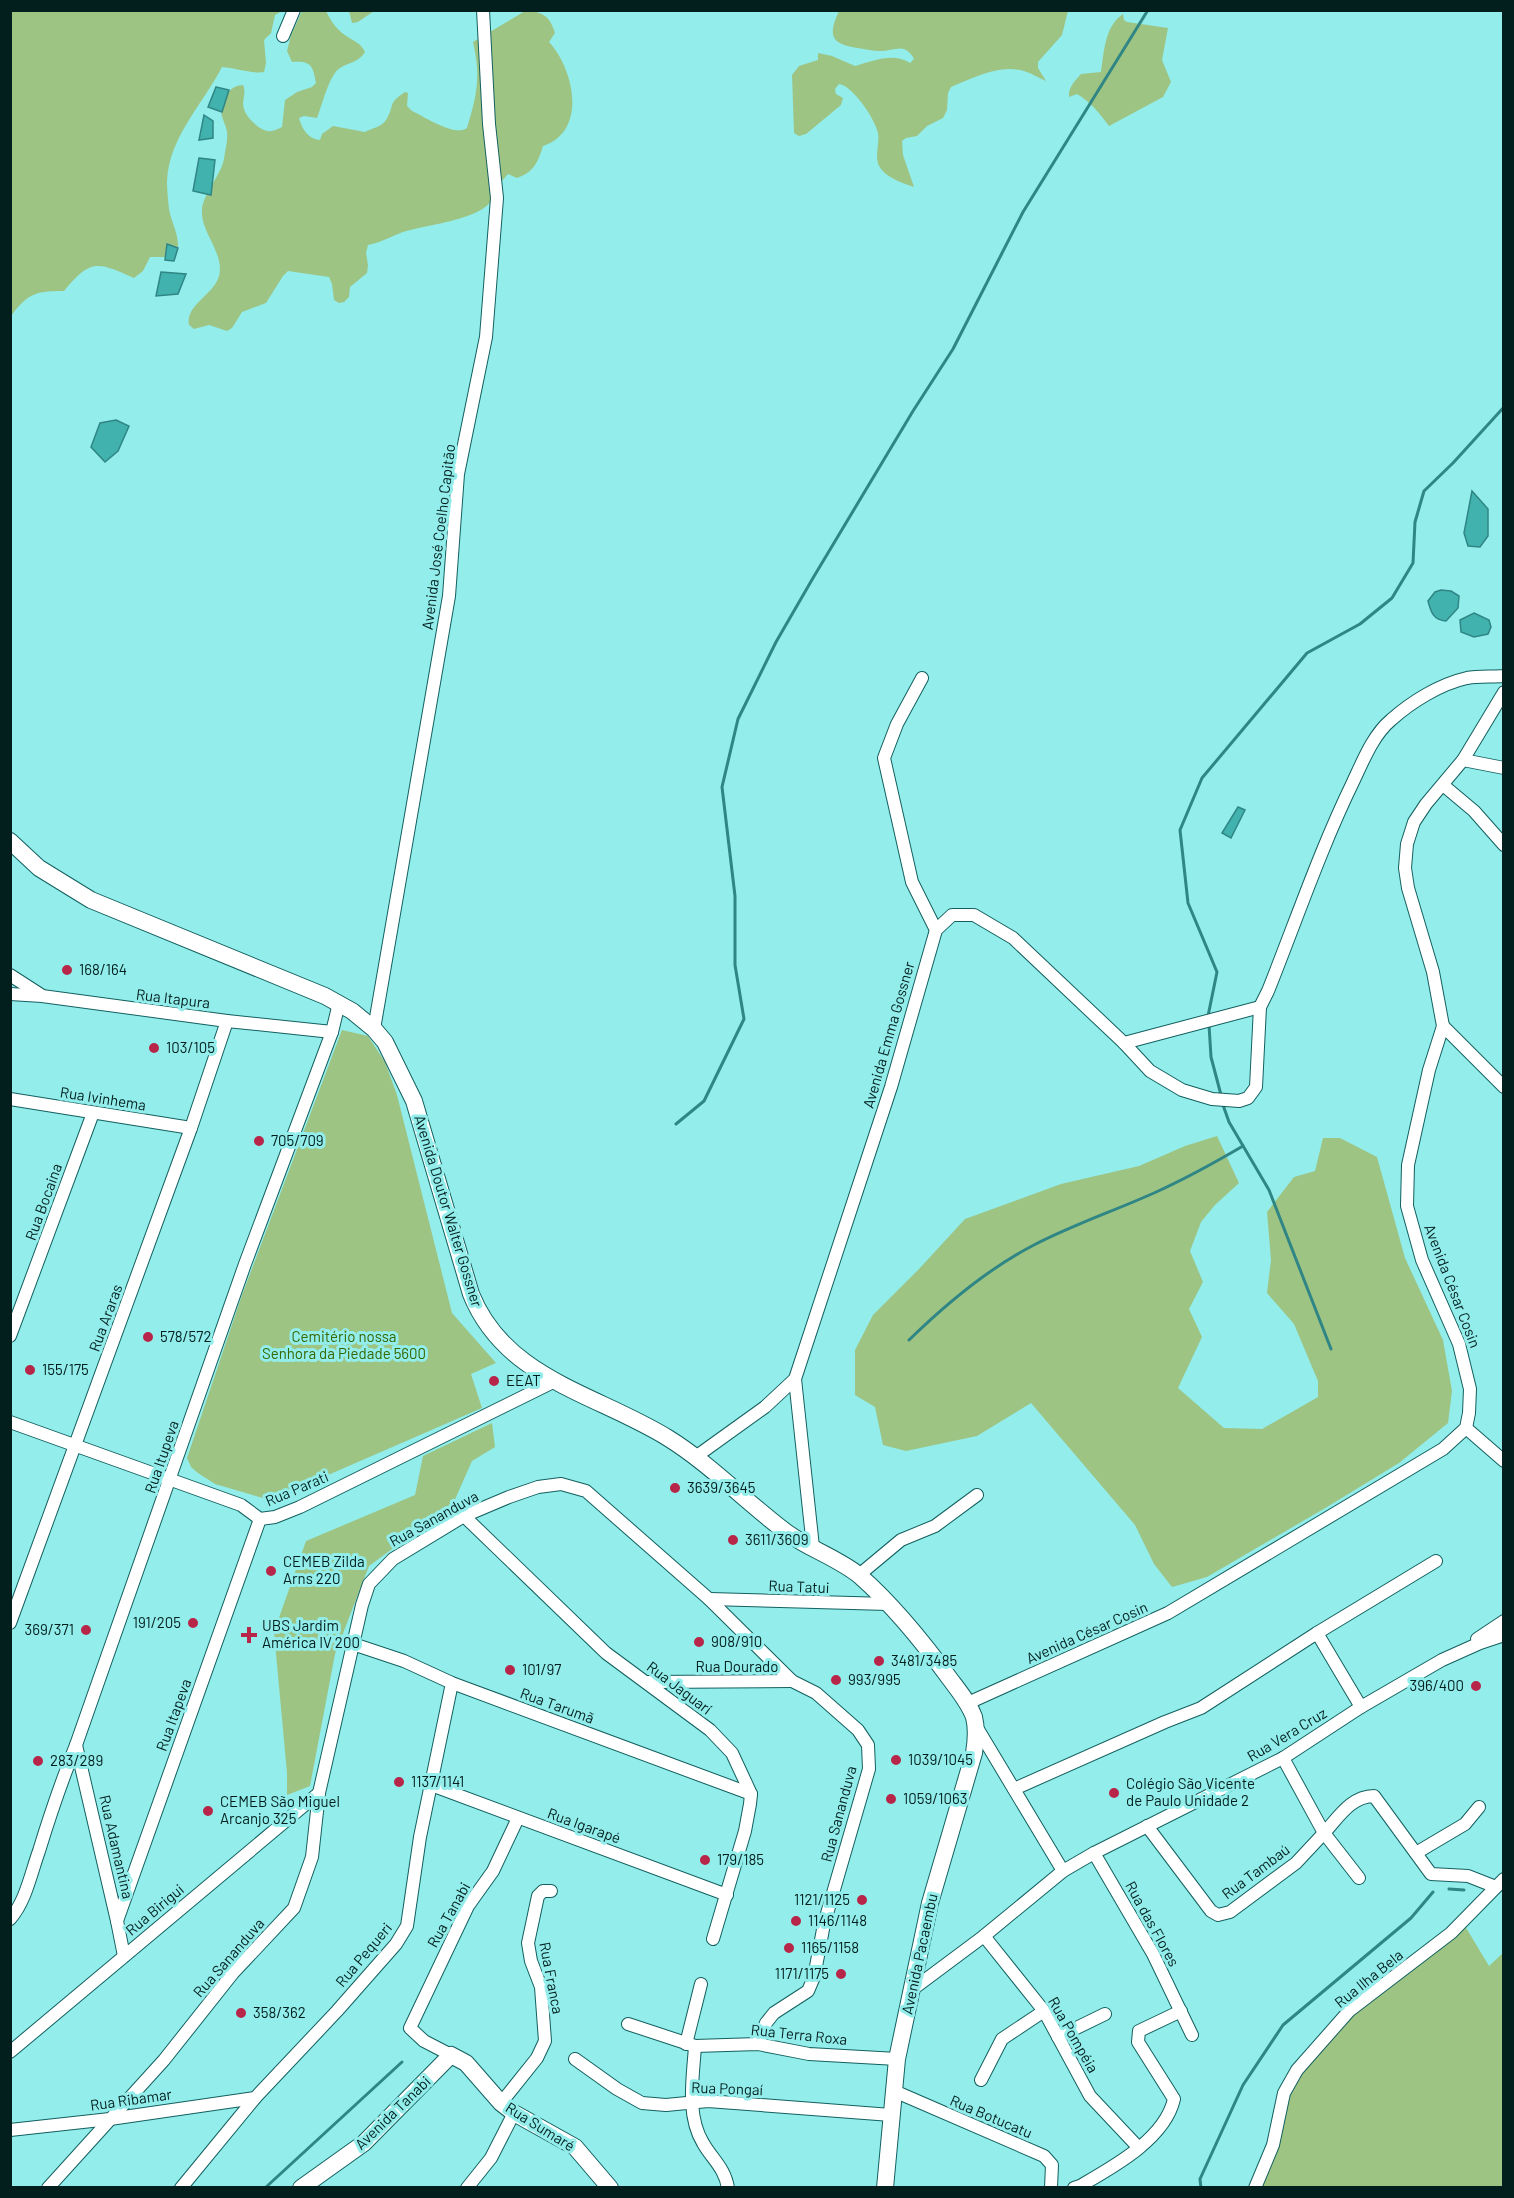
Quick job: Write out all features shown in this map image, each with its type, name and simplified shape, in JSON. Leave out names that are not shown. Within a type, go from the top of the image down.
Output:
[{"type":"main road","name":"Avenida Doutor Walter Gossner","points":[[10,841],[39,868],[91,900],[339,1003],[363,1018],[391,1052],[414,1101],[471,1294],[478,1312],[495,1336],[529,1367],[660,1434],[694,1458],[788,1533],[859,1575],[917,1636],[968,1703],[975,1725]]},
{"type":"main road","name":"Avenida Pacaembu","points":[[885,2187],[897,2059],[930,1903],[974,1753],[975,1725]]},
{"type":"main road","name":"Rua Sumaré","points":[[451,2055],[466,2062],[507,2108],[575,2147],[610,2187]]},
{"type":"main road","name":"Avenida Tanabi","points":[[301,2187],[364,2144],[451,2055]]},
{"type":"street","points":[[283,36],[294,10]]},
{"type":"street","name":"Avenida José Coelho Capitão","points":[[374,1029],[450,596],[458,474],[486,337],[497,198],[489,124],[483,10]]},
{"type":"street","points":[[922,678],[897,724],[884,758],[912,882],[936,930],[952,915],[974,915],[1013,938],[1124,1043],[1150,1071],[1182,1090],[1212,1099],[1239,1101],[1248,1098],[1256,1087],[1260,1007],[1338,813],[1379,733],[1390,720],[1413,703],[1443,686],[1468,678],[1503,676]]},
{"type":"street","name":"Avenida César Cosin","points":[[968,1703],[1168,1613],[1443,1449],[1466,1428],[1470,1413],[1470,1389],[1466,1368],[1459,1344],[1422,1260],[1407,1206],[1408,1165],[1429,1070],[1443,1026],[1433,972],[1408,888],[1405,868],[1407,844],[1414,822],[1463,760],[1503,692]]},
{"type":"street","points":[[1463,760],[1503,768]]},
{"type":"street","points":[[1443,784],[1473,811],[1503,845]]},
{"type":"street","name":"Avenida Emma Gossner","points":[[813,1547],[795,1379],[891,1087],[936,930]]},
{"type":"street","points":[[10,975],[42,996]]},
{"type":"street","name":"Rua Itapura","points":[[10,994],[332,1032]]},
{"type":"street","name":"Rua Itupeva","points":[[10,1919],[16,1913],[27,1887],[63,1776],[171,1478],[245,1264],[332,1032],[339,1003]]},
{"type":"street","points":[[1124,1043],[1260,1007]]},
{"type":"street","name":"Rua Araras","points":[[10,1623],[191,1128],[227,1021]]},
{"type":"street","points":[[1443,1026],[1503,1087]]},
{"type":"street","name":"Rua Ivinhema","points":[[10,1099],[191,1128]]},
{"type":"street","name":"Rua Bocaina","points":[[10,1336],[93,1113]]},
{"type":"street","name":"Avenida Emma Gossner","points":[[694,1458],[765,1407],[795,1379]]},
{"type":"street","name":"Rua Parati","points":[[10,1422],[241,1505],[260,1520],[300,1507],[555,1381]]},
{"type":"street","points":[[1466,1428],[1503,1461]]},
{"type":"street","name":"Rua Sananduva","points":[[48,2187],[164,2060],[233,1973],[294,1908],[312,1857],[319,1792],[362,1605],[369,1584],[393,1559],[464,1516],[538,1487],[561,1484],[586,1491],[710,1599],[792,1681],[816,1693],[858,1730],[868,1745],[868,1769],[824,1923],[811,1984],[802,1997],[774,2013],[766,2023],[758,2044]]},
{"type":"street","points":[[859,1575],[901,1540],[935,1526],[977,1495]]},
{"type":"street","name":"Rua Jaguarí","points":[[464,1516],[606,1653],[710,1730],[732,1753],[751,1794]]},
{"type":"street","name":"Rua Itapeva","points":[[117,1921],[260,1520]]},
{"type":"street","points":[[1014,1789],[1202,1708],[1317,1633],[1436,1561]]},
{"type":"street","name":"Rua Tatui","points":[[710,1599],[888,1604]]},
{"type":"street","points":[[1462,1651],[1503,1621]]},
{"type":"street","points":[[1317,1633],[1361,1707]]},
{"type":"street","name":"Rua Vera Cruz","points":[[913,1989],[984,1936],[1063,1872],[1094,1852],[1283,1758],[1361,1707],[1462,1651],[1503,1635]]},
{"type":"street","name":"Rua Tarumã","points":[[353,1644],[404,1661],[452,1683],[751,1794]]},
{"type":"street","name":"Rua Dourado","points":[[647,1682],[792,1681]]},
{"type":"street","name":"Rua Pequeri","points":[[181,2187],[255,2097],[396,1944],[407,1926],[420,1837],[452,1683]]},
{"type":"street","name":"Avenida Doutor Walter Gossner","points":[[975,1725],[1063,1872]]},
{"type":"street","name":"Rua Adamantina","points":[[76,1745],[124,1956]]},
{"type":"street","points":[[1283,1758],[1324,1833],[1359,1878]]},
{"type":"street","name":"Rua Igarapé","points":[[431,1785],[728,1895]]},
{"type":"street","name":"Rua Birigui","points":[[10,2052],[319,1792]]},
{"type":"street","points":[[713,1939],[745,1832],[751,1794]]},
{"type":"street","points":[[1324,1833],[1351,1803],[1363,1796],[1374,1796],[1431,1874],[1468,1876],[1499,1883]]},
{"type":"street","points":[[1416,1853],[1465,1824],[1479,1807]]},
{"type":"street","name":"Rua Tanabi","points":[[410,2028],[468,1906],[493,1871],[519,1818]]},
{"type":"street","name":"Rua Tambaú","points":[[1147,1826],[1211,1911],[1218,1915],[1230,1912],[1296,1863],[1324,1833]]},
{"type":"street","name":"Rua das Flores","points":[[1094,1852],[1153,1954],[1192,2035]]},
{"type":"street","name":"Rua Ilha Bela","points":[[1255,2187],[1273,2145],[1284,2093],[1297,2070],[1349,2011],[1451,1933],[1499,1883]]},
{"type":"street","name":"Rua Franca","points":[[507,2108],[545,2042],[541,1987],[531,1961],[528,1943],[538,1896],[543,1891],[551,1891]]},
{"type":"street","name":"Rua Pompéia","points":[[984,1936],[1044,2010],[1090,2096],[1138,2147]]},
{"type":"street","points":[[701,1984],[691,2045],[692,2102],[699,2135],[704,2146],[719,2163],[728,2185],[741,2187]]},
{"type":"street","points":[[981,2080],[1002,2039],[1044,2010]]},
{"type":"street","points":[[1078,2187],[1120,2162],[1164,2122],[1171,2111],[1174,2098],[1138,2042],[1139,2031],[1181,2011]]},
{"type":"street","points":[[1058,2037],[1105,2014]]},
{"type":"street","name":"Rua Terra Roxa","points":[[628,2024],[691,2045],[758,2044],[809,2054],[897,2059]]},
{"type":"street","name":"Rua Sumaré","points":[[410,2028],[424,2041],[451,2055]]},
{"type":"street","name":"Rua Pongaí","points":[[575,2059],[617,2089],[642,2103],[666,2105],[708,2101],[891,2115]]},
{"type":"street","name":"Rua Botucatu","points":[[894,2091],[1044,2156],[1052,2165],[1051,2187]]},
{"type":"street","name":"Rua Ribamar","points":[[10,2130],[110,2119],[255,2097]]},
{"type":"street","points":[[467,2187],[491,2158],[507,2108]]},
{"type":"green space","points":[[349,10],[374,11],[358,22],[352,23]]},
{"type":"green space","points":[[839,10],[1068,11],[1062,35],[1038,62],[1038,68],[1046,81],[1024,71],[1005,69],[987,73],[951,87],[948,93],[947,110],[943,118],[927,126],[917,136],[902,141],[903,155],[914,187],[892,178],[881,169],[877,161],[878,133],[876,127],[863,104],[845,86],[839,84],[835,89],[836,94],[843,98],[841,105],[806,134],[799,136],[794,133],[792,75],[799,66],[818,60],[818,53],[832,56],[855,66],[883,58],[897,58],[910,63],[914,59],[904,49],[872,50],[849,46],[837,41],[834,37],[833,26]]},
{"type":"green space","points":[[11,11],[282,11],[275,15],[271,33],[264,40],[266,63],[264,72],[222,67],[180,135],[169,165],[167,181],[169,209],[178,240],[178,247],[173,257],[150,257],[143,271],[134,278],[103,266],[89,268],[73,280],[64,291],[33,295],[23,302],[11,316]]},
{"type":"green space","points":[[302,11],[326,11],[339,30],[358,43],[365,52],[335,73],[317,118],[304,116],[299,118],[306,133],[312,138],[320,140],[322,134],[333,126],[365,132],[379,126],[389,115],[393,102],[405,92],[408,93],[407,106],[412,111],[448,128],[462,130],[467,128],[477,85],[477,65],[473,42],[525,11],[541,13],[553,27],[555,33],[549,42],[558,54],[570,83],[571,114],[566,127],[557,138],[543,146],[537,162],[528,173],[517,178],[508,174],[501,182],[493,176],[493,197],[486,206],[463,217],[408,231],[368,245],[367,273],[350,287],[349,297],[344,302],[339,303],[334,300],[329,277],[288,271],[266,303],[242,312],[232,328],[227,331],[209,325],[194,329],[189,325],[191,312],[212,289],[219,276],[219,259],[202,218],[202,210],[205,198],[224,159],[227,135],[221,113],[223,101],[231,89],[243,85],[243,106],[250,119],[257,126],[268,131],[282,127],[285,100],[316,83],[310,65],[303,62],[292,62],[287,51],[291,35]]},
{"type":"green space","points":[[1123,14],[1127,22],[1168,28],[1162,60],[1171,82],[1163,97],[1109,126],[1087,101],[1077,94],[1069,97],[1069,93],[1072,84],[1081,74],[1101,72],[1109,32],[1112,25]]},
{"type":"green space","name":"Cemitério nossa Senhora da Piedade 5600","points":[[342,1030],[368,1036],[385,1062],[397,1095],[452,1313],[496,1363],[471,1374],[482,1408],[289,1492],[263,1498],[215,1484],[191,1467],[187,1458],[242,1295]]},
{"type":"green space","points":[[1217,1136],[1239,1183],[1215,1205],[1201,1222],[1190,1251],[1203,1282],[1189,1309],[1202,1337],[1178,1388],[1224,1428],[1262,1429],[1318,1397],[1318,1381],[1294,1324],[1267,1293],[1271,1260],[1267,1212],[1294,1177],[1315,1171],[1323,1138],[1340,1138],[1377,1157],[1405,1258],[1443,1340],[1452,1391],[1448,1423],[1399,1463],[1327,1507],[1207,1577],[1172,1587],[1154,1564],[1135,1525],[1031,1403],[977,1436],[906,1451],[883,1445],[875,1407],[855,1395],[855,1350],[873,1315],[965,1219],[1061,1184],[1139,1166],[1185,1146]]},
{"type":"green space","points":[[492,1423],[495,1447],[472,1461],[453,1504],[369,1566],[335,1654],[310,1786],[287,1795],[274,1632],[306,1541],[415,1495],[423,1456]]},
{"type":"green space","points":[[1462,1921],[1489,1966],[1503,1953],[1503,2187],[1255,2188],[1297,2070],[1349,2011]]},
{"type":"shaded area","points":[[216,87],[229,90],[222,112],[208,107]]},
{"type":"shaded area","points":[[204,115],[213,121],[213,138],[199,140]]},
{"type":"shaded area","points":[[199,158],[215,160],[211,195],[193,191]]},
{"type":"shaded area","points":[[167,244],[178,248],[174,261],[165,260]]},
{"type":"shaded area","points":[[161,272],[186,274],[178,294],[156,296]]},
{"type":"shaded area","points":[[116,420],[129,426],[118,451],[105,462],[91,447],[100,423]]},
{"type":"shaded area","points":[[1472,491],[1488,509],[1488,536],[1480,547],[1468,546],[1464,533]]},
{"type":"shaded area","points":[[1451,591],[1459,596],[1458,608],[1446,621],[1435,617],[1428,601],[1435,592]]},
{"type":"shaded area","points":[[1474,613],[1489,620],[1491,627],[1488,634],[1474,637],[1461,632],[1460,620]]},
{"type":"shaded area","points":[[1238,807],[1245,810],[1231,838],[1222,833]]},
{"type":"waterway","points":[[676,1124],[704,1101],[744,1019],[735,965],[735,896],[722,787],[738,719],[776,642],[813,578],[953,349],[1023,212],[1148,10]]},
{"type":"waterway","points":[[1208,1016],[1217,972],[1188,903],[1180,830],[1202,778],[1307,653],[1360,624],[1392,598],[1413,563],[1415,522],[1424,491],[1504,407]]},
{"type":"waterway","points":[[1209,1025],[1211,1057],[1221,1095]]},
{"type":"waterway","points":[[1223,1105],[1229,1122],[1269,1190],[1331,1349]]},
{"type":"waterway","points":[[909,1340],[967,1289],[1015,1255],[1062,1231],[1166,1188],[1243,1146]]},
{"type":"waterway","points":[[1449,1889],[1464,1890]]},
{"type":"waterway","points":[[1201,2188],[1200,2179],[1243,2085],[1283,2025],[1411,1918],[1433,1892]]},
{"type":"waterway","points":[[265,2188],[402,2062]]},
{"type":"place","name":"168/164","points":[[67,970]]},
{"type":"place","name":"103/105","points":[[154,1048]]},
{"type":"place","name":"705/709","points":[[259,1141]]},
{"type":"place","name":"578/572","points":[[148,1337]]},
{"type":"place","name":"155/175","points":[[30,1370]]},
{"type":"place","name":"EEAT","points":[[494,1381]]},
{"type":"place","name":"3639/3645","points":[[675,1488]]},
{"type":"place","name":"3611/3609","points":[[733,1540]]},
{"type":"place","name":"CEMEB Zilda Arns 220","points":[[271,1571]]},
{"type":"place","name":"191/205","points":[[193,1623]]},
{"type":"place","name":"369/371","points":[[86,1630]]},
{"type":"place","name":"UBS Jardim América IV 200","points":[[249,1635]]},
{"type":"place","name":"908/910","points":[[699,1642]]},
{"type":"place","name":"3481/3485","points":[[879,1661]]},
{"type":"place","name":"101/97","points":[[510,1670]]},
{"type":"place","name":"993/995","points":[[836,1680]]},
{"type":"place","name":"396/400","points":[[1476,1686]]},
{"type":"place","name":"1039/1045","points":[[896,1760]]},
{"type":"place","name":"283/289","points":[[38,1761]]},
{"type":"place","name":"1137/1141","points":[[399,1782]]},
{"type":"place","name":"Colégio São Vicente de Paulo Unidade 2","points":[[1114,1793]]},
{"type":"place","name":"1059/1063","points":[[891,1799]]},
{"type":"place","name":"CEMEB São Miguel Arcanjo 325","points":[[208,1811]]},
{"type":"place","name":"179/185","points":[[705,1860]]},
{"type":"place","name":"1121/1125","points":[[862,1900]]},
{"type":"place","name":"1146/1148","points":[[796,1921]]},
{"type":"place","name":"1165/1158","points":[[789,1948]]},
{"type":"place","name":"1171/1175","points":[[841,1974]]},
{"type":"place","name":"358/362","points":[[241,2013]]}]
